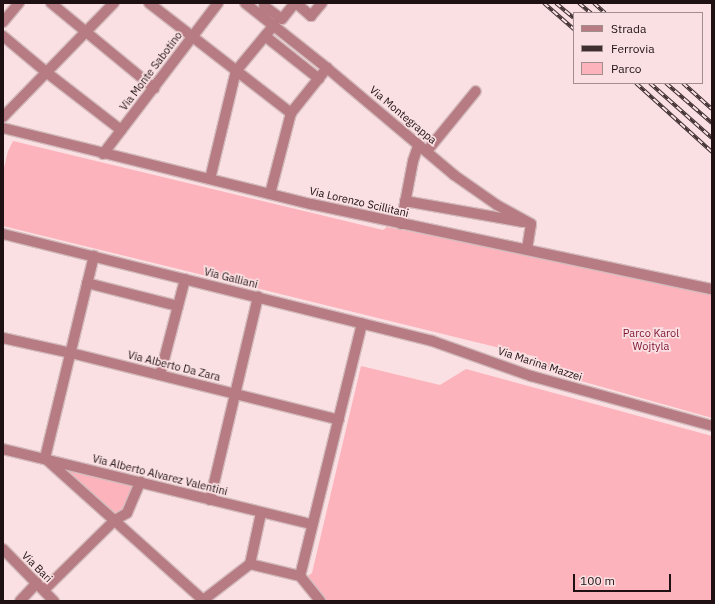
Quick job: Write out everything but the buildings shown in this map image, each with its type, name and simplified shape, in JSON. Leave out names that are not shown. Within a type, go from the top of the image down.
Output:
[{"type":"street","points":[[3,22],[19,3]]},
{"type":"street","points":[[51,3],[154,88]]},
{"type":"street","points":[[3,117],[114,3]]},
{"type":"street","points":[[149,3],[192,38],[291,113]]},
{"type":"street","name":"Via Monte Sabotino","points":[[103,154],[218,3]]},
{"type":"street","name":"Via Montegrappa","points":[[245,3],[327,68],[460,179],[497,205],[531,224]]},
{"type":"street","points":[[264,6],[282,19],[296,3],[311,16],[322,3]]},
{"type":"street","points":[[210,179],[236,71],[274,25]]},
{"type":"street","points":[[3,36],[46,72],[121,130]]},
{"type":"street","points":[[265,36],[319,79]]},
{"type":"street","points":[[270,194],[291,113],[327,68]]},
{"type":"street","points":[[401,224],[413,161],[423,148],[476,91]]},
{"type":"street","name":"Via Lorenzo Scillitani","points":[[3,128],[103,154],[401,224],[527,248],[712,288]]},
{"type":"street","name":"Via Lorenzo Scillitani","points":[[405,201],[531,224]]},
{"type":"street","points":[[527,248],[531,224]]},
{"type":"street","name":"Via Galliani","points":[[4,235],[362,323]]},
{"type":"street","points":[[94,256],[45,458],[203,601],[250,564],[261,512]]},
{"type":"street","points":[[160,375],[185,279]]},
{"type":"street","points":[[88,283],[178,306]]},
{"type":"street","points":[[210,500],[258,297]]},
{"type":"street","points":[[300,576],[311,524],[339,420],[362,323]]},
{"type":"street","name":"Via Marina Mazzei","points":[[362,323],[432,341],[531,376],[712,426]]},
{"type":"street","name":"Via Alberto Da Zara","points":[[3,338],[71,353],[339,420]]},
{"type":"street","name":"Via Alberto Alvarez Valentini","points":[[3,449],[311,524]]},
{"type":"street","points":[[20,601],[40,587],[115,520],[127,512],[140,482]]},
{"type":"street","name":"Via Bari","points":[[3,549],[54,601]]},
{"type":"street","points":[[250,564],[300,576],[320,601]]},
{"type":"green space","name":"Parco Karol Wojtyla","points":[[13,141],[383,230],[387,227],[577,264],[712,295],[712,418],[535,368],[537,357],[3,226],[3,172],[8,151]]},
{"type":"green space","points":[[361,366],[440,385],[466,369],[712,436],[712,601],[326,601],[308,576],[312,573]]},
{"type":"green space","points":[[70,469],[134,483],[124,509],[115,515],[67,472]]},
{"type":"railway","points":[[544,3],[573,28]]},
{"type":"railway","points":[[556,3],[573,17]]},
{"type":"railway","points":[[579,3],[590,12]]},
{"type":"railway","points":[[594,3],[604,12]]},
{"type":"railway","points":[[637,84],[712,152]]},
{"type":"railway","points":[[651,84],[712,138]]},
{"type":"railway","points":[[667,84],[712,123]]},
{"type":"railway","points":[[684,84],[712,109]]}]
